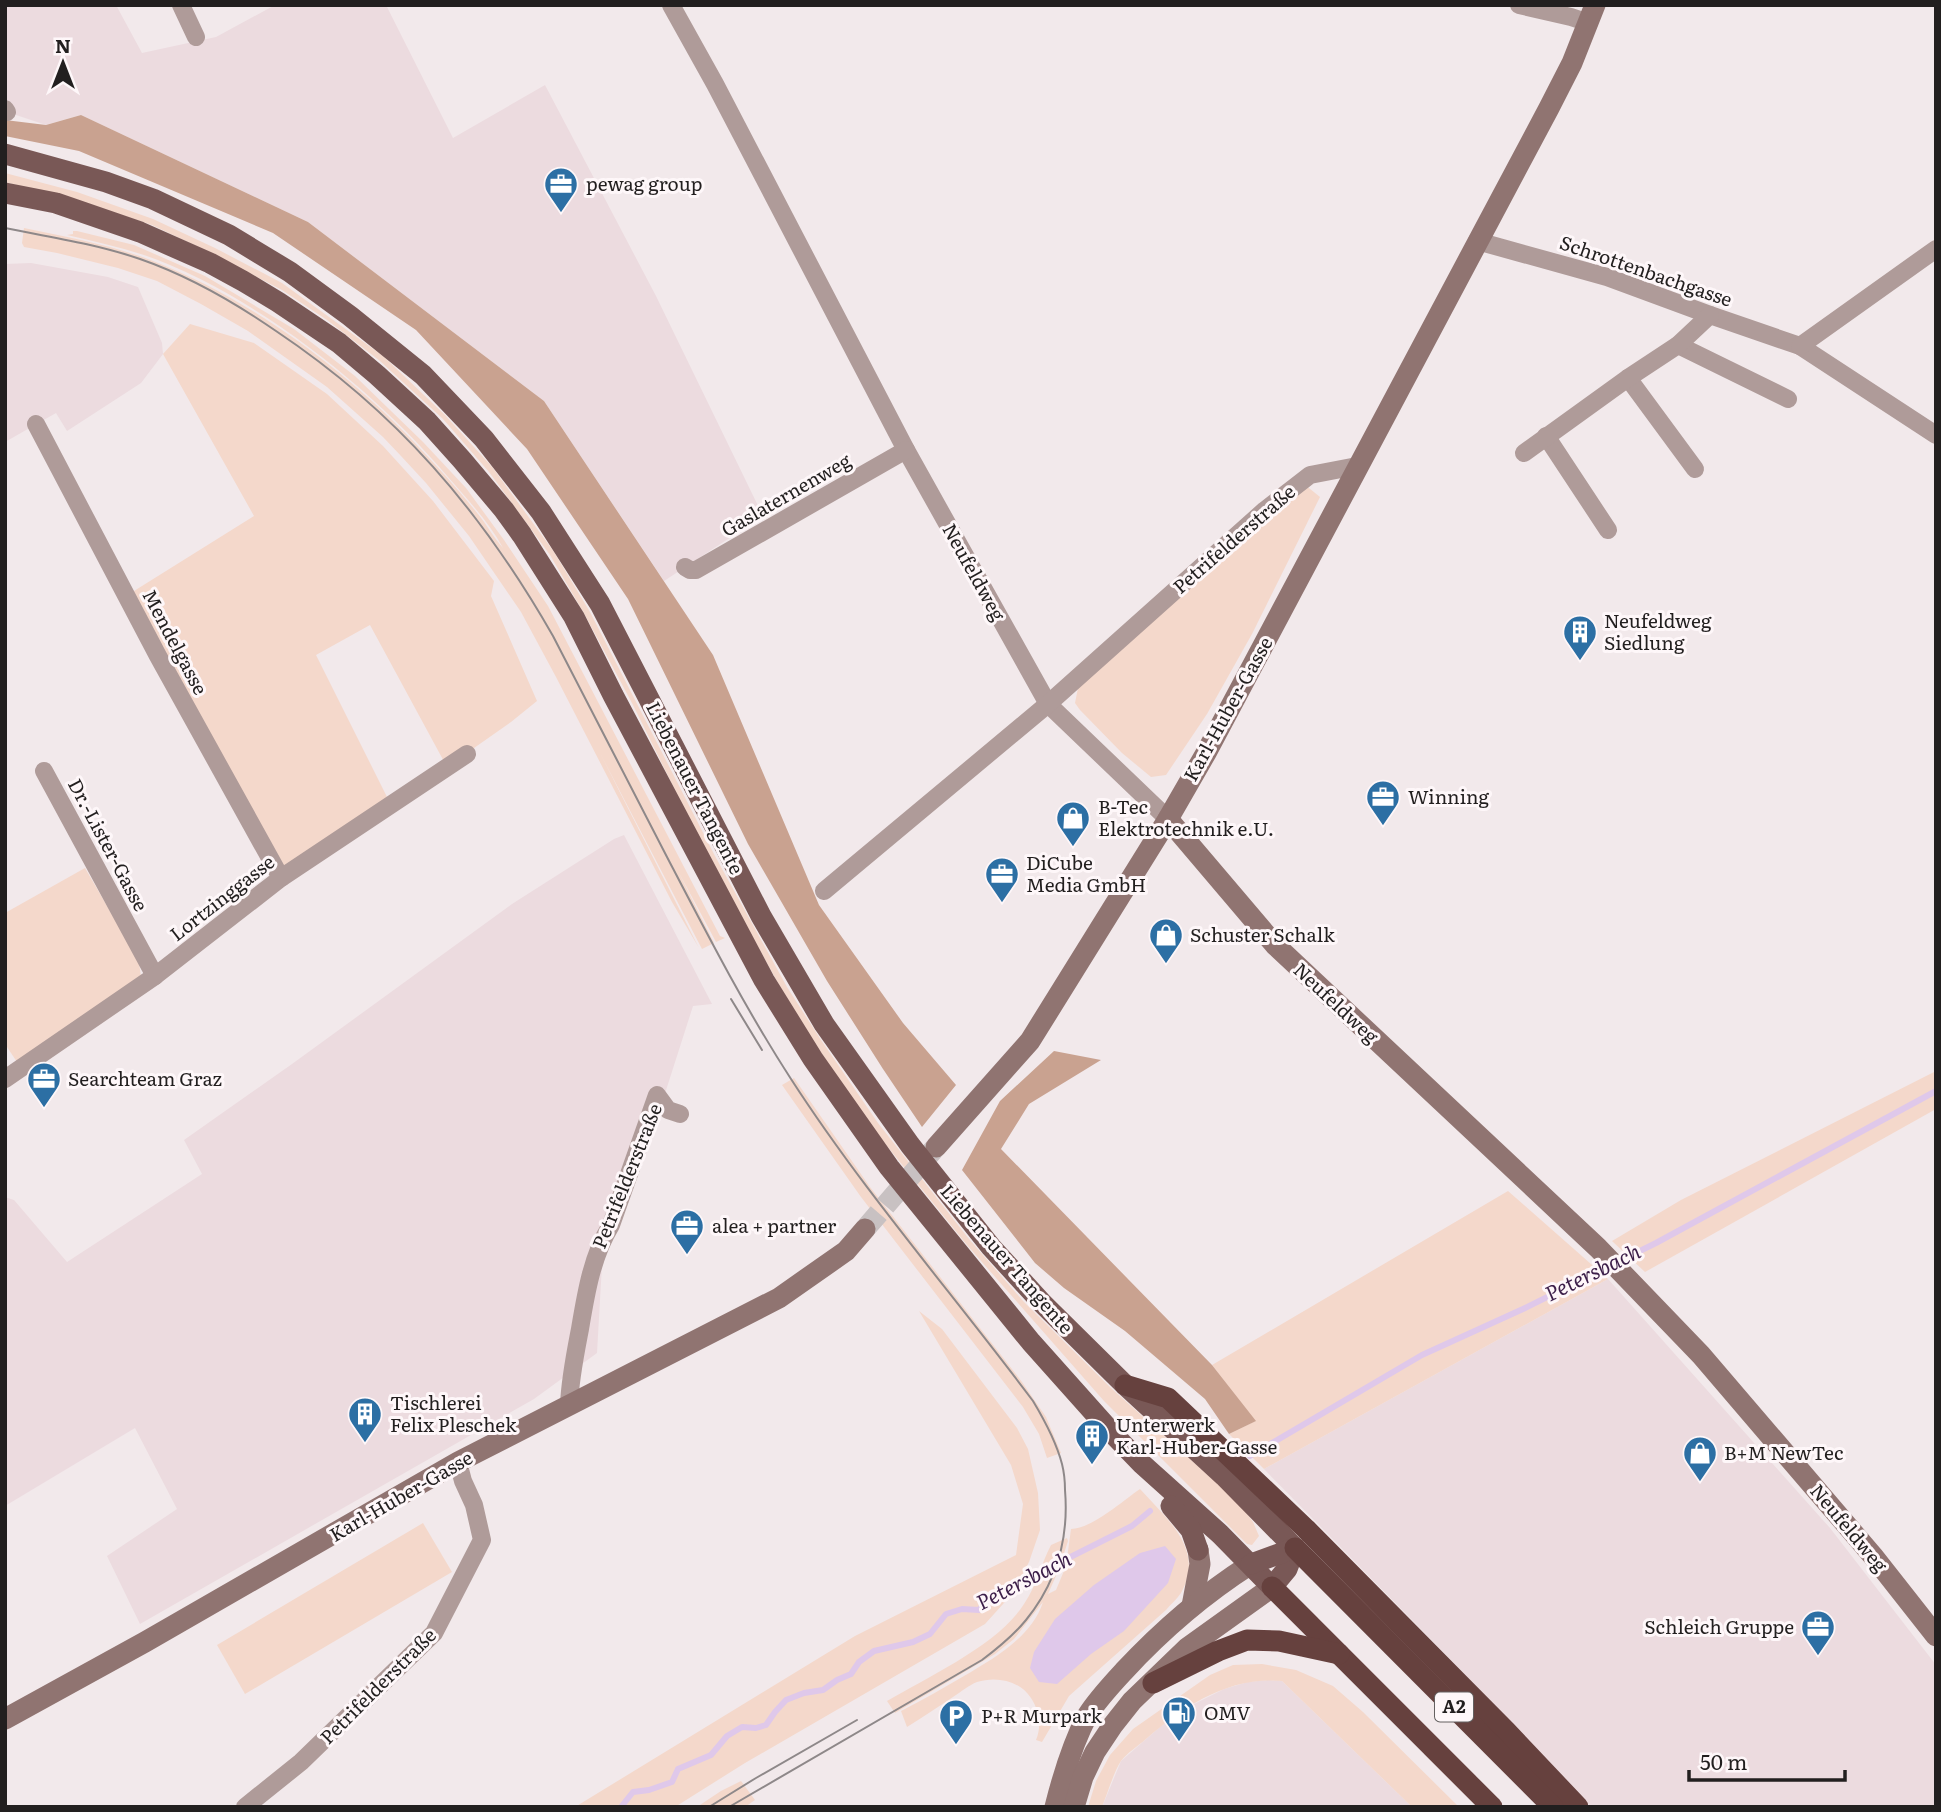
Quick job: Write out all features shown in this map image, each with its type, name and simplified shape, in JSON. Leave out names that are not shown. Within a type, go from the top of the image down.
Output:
[{"type":"highway","points":[[1125,1385],[1168,1398],[1306,1529],[1578,1807]]},
{"type":"highway","name":"A2","points":[[1295,1548],[1553,1807]]},
{"type":"highway","name":"A2","points":[[1272,1587],[1492,1807]]},
{"type":"highway","points":[[1153,1683],[1247,1640],[1279,1641],[1339,1654]]},
{"type":"main road","points":[[1357,467],[1572,64],[1592,14]]},
{"type":"main road","name":"Liebenauer Tangente","points":[[5,154],[106,182],[153,199],[229,235],[290,272],[350,316],[423,375],[484,439],[541,512],[600,604],[761,916],[824,1024],[909,1144],[991,1247],[1043,1304],[1125,1385],[1224,1476],[1295,1548]]},
{"type":"main road","name":"Liebenauer Tangente","points":[[5,193],[56,203],[140,232],[210,263],[278,302],[339,343],[427,421],[510,518],[575,617],[613,695],[764,981],[813,1059],[889,1167],[1031,1342],[1142,1464],[1220,1534],[1272,1587]]},
{"type":"main road","name":"Karl-Huber-Gasse","points":[[936,1147],[1030,1041],[1168,819],[1206,753],[1357,467]]},
{"type":"main road","name":"Neufeldweg","points":[[1168,819],[1275,945],[1630,1280],[1710,1366],[1873,1556],[1936,1636]]},
{"type":"main road","name":"Karl-Huber-Gasse","points":[[5,1719],[145,1642],[458,1462],[779,1298],[846,1251],[866,1229]]},
{"type":"main road","points":[[1142,1464],[1151,1483],[1191,1530],[1200,1564],[1192,1606]]},
{"type":"main road","points":[[1055,1807],[1068,1759],[1088,1715],[1136,1658],[1192,1606],[1227,1579],[1251,1564],[1295,1548]]},
{"type":"main road","points":[[1074,1807],[1083,1777],[1095,1752],[1132,1701],[1187,1648],[1272,1587],[1287,1569],[1295,1548]]},
{"type":"street","points":[[181,5],[197,37]]},
{"type":"street","name":"Neufeldweg","points":[[671,5],[906,450],[1048,704],[1168,819]]},
{"type":"street","points":[[1519,5],[1571,17],[1592,14]]},
{"type":"street","name":"Schrottenbachgasse","points":[[1477,241],[1607,276],[1800,346],[1936,435]]},
{"type":"street","points":[[1800,346],[1936,249]]},
{"type":"street","points":[[1524,453],[1628,377],[1678,345],[1710,315]]},
{"type":"street","points":[[1678,345],[1788,399]]},
{"type":"street","points":[[1628,377],[1695,468]]},
{"type":"street","name":"Mendelgasse","points":[[36,424],[164,667],[281,878]]},
{"type":"street","points":[[1546,436],[1608,530]]},
{"type":"street","name":"Gaslaternenweg","points":[[685,567],[696,570],[906,450]]},
{"type":"street","name":"Petrifelderstraße","points":[[824,891],[1048,704],[1213,555],[1310,475],[1357,467]]},
{"type":"street","name":"Lortzinggasse","points":[[5,1079],[155,976],[281,878],[467,754]]},
{"type":"street","name":"Dr.-Lister-Gasse","points":[[44,771],[155,976]]},
{"type":"street","name":"Petrifelderstraße","points":[[569,1405],[570,1378],[596,1254],[611,1225],[657,1095],[668,1110],[680,1114]]},
{"type":"street","name":"Petrifelderstraße","points":[[245,1807],[301,1762],[434,1633],[482,1540],[474,1505],[458,1462]]},
{"type":"shaded area","points":[[5,5],[116,5],[142,53],[216,37],[275,5],[386,5],[453,138],[545,85],[656,296],[763,516],[664,581],[544,401],[308,222],[81,115],[46,125],[7,112]]},
{"type":"shaded area","points":[[81,115],[308,222],[544,401],[713,655],[819,905],[903,1023],[956,1085],[922,1127],[827,981],[748,844],[628,599],[527,449],[416,330],[273,233],[79,151],[5,136],[5,120],[46,125]]},
{"type":"shaded area","points":[[5,173],[77,192],[153,219],[282,283],[383,356],[445,415],[493,468],[554,552],[590,612],[715,856],[787,987],[878,1123],[969,1239],[1024,1302],[1111,1388],[1240,1504],[1259,1536],[1252,1545],[1247,1544],[1104,1401],[967,1245],[874,1130],[782,990],[711,863],[633,705],[550,555],[489,472],[443,419],[380,361],[327,320],[282,290],[152,225],[78,201],[5,182]]},
{"type":"shaded area","points":[[24,228],[106,246],[153,261],[224,294],[326,362],[386,414],[455,486],[418,444],[385,411],[309,347],[269,319],[227,293],[185,272],[144,255],[67,235],[77,231],[134,245],[205,276],[294,329],[355,376],[423,442],[466,488],[548,606],[720,936],[725,938],[716,942],[678,871],[714,943],[702,949],[600,753],[699,948],[672,902],[521,612],[469,536],[426,483],[383,437],[327,387],[248,331],[201,304],[157,281],[118,268],[24,247]],"holes":[[[455,486],[491,529],[503,548]]]},
{"type":"shaded area","points":[[31,263],[108,277],[138,287],[162,343],[163,354],[141,383],[67,431],[56,413],[5,442],[5,264]]},
{"type":"shaded area","points":[[190,324],[254,343],[327,394],[383,446],[433,501],[494,581],[491,596],[537,701],[447,767],[370,625],[316,655],[391,805],[281,878],[126,596],[254,516],[163,354]]},
{"type":"shaded area","points":[[1304,484],[1320,497],[1252,634],[1207,714],[1166,775],[1151,777],[1122,753],[1080,710],[1075,703],[1078,688]]},
{"type":"shaded area","points":[[624,835],[712,1004],[693,1006],[644,1159],[602,1265],[597,1353],[534,1399],[140,1624],[107,1556],[177,1509],[135,1428],[5,1506],[5,1197],[14,1200],[67,1262],[202,1174],[184,1140],[512,904]]},
{"type":"shaded area","points":[[85,868],[139,961],[141,978],[17,1062],[5,1044],[5,913]]},
{"type":"shaded area","points":[[1054,1051],[1101,1060],[1029,1104],[1001,1149],[1212,1365],[1256,1421],[1229,1434],[1205,1399],[1125,1331],[1064,1288],[1035,1263],[962,1170],[1000,1101]]},
{"type":"shaded area","points":[[1936,1071],[1936,1109],[1645,1272],[1612,1241],[1681,1200]]},
{"type":"shaded area","points":[[794,1078],[870,1187],[1022,1382],[1046,1417],[1061,1453],[1047,1458],[1039,1434],[1023,1407],[861,1197],[782,1085]]},
{"type":"shaded area","points":[[1508,1191],[1608,1279],[1264,1469],[1229,1434],[1255,1421],[1212,1365]]},
{"type":"shaded area","points":[[1608,1279],[1830,1528],[1936,1665],[1936,1807],[1591,1807],[1503,1713],[1264,1469]]},
{"type":"shaded area","points":[[919,1311],[942,1329],[1017,1428],[1028,1449],[1038,1493],[1040,1530],[1029,1562],[1013,1593],[985,1624],[745,1763],[675,1807],[575,1807],[855,1636],[1016,1555],[1023,1504],[1011,1465]]},
{"type":"shaded area","points":[[1140,1489],[1171,1523],[1186,1549],[1189,1563],[1181,1593],[1166,1610],[1069,1696],[1042,1742],[1036,1740],[1039,1718],[1031,1698],[1014,1683],[999,1680],[974,1683],[907,1727],[901,1711],[1010,1646],[1030,1626],[1043,1602],[1014,1639],[995,1654],[895,1713],[887,1701],[962,1658],[998,1633],[1024,1604],[1051,1545],[1067,1538],[1059,1569],[1048,1594],[1056,1590],[1066,1566],[1071,1529],[1080,1528],[1097,1519]]},
{"type":"shaded area","points":[[423,1523],[452,1572],[245,1694],[217,1645]]},
{"type":"shaded area","points":[[1165,1546],[1176,1559],[1168,1583],[1124,1631],[1091,1654],[1057,1684],[1039,1682],[1030,1668],[1034,1652],[1055,1619],[1094,1585],[1140,1553]]},
{"type":"shaded area","points":[[1262,1664],[1296,1670],[1333,1686],[1459,1807],[1412,1807],[1282,1681],[1262,1681],[1226,1688],[1176,1715],[1121,1761],[1102,1807],[1088,1807],[1096,1781],[1110,1755],[1133,1729],[1210,1675],[1233,1665]]},
{"type":"shaded area","points":[[1268,1680],[1282,1681],[1412,1807],[1102,1807],[1121,1761],[1161,1726],[1188,1707],[1224,1689]]},
{"type":"shaded area","points":[[741,1781],[755,1800],[745,1807],[697,1807],[721,1791]]},
{"type":"waterway","name":"Petersbach","points":[[1250,1456],[1422,1355],[1523,1309],[1656,1243],[1936,1091]]},
{"type":"waterway","name":"Petersbach","points":[[621,1807],[633,1792],[672,1782],[678,1769],[711,1755],[727,1736],[742,1727],[756,1728],[766,1725],[786,1700],[823,1690],[851,1674],[859,1662],[874,1651],[913,1642],[930,1634],[946,1614],[962,1609],[979,1610],[999,1593],[1132,1526],[1150,1511]]},
{"type":"tunnel","points":[[865,1229],[935,1148]]},
{"type":"tram line","points":[[5,228],[123,254],[176,273],[211,290],[320,362],[398,430],[433,467],[466,505],[496,547],[553,636],[711,941],[791,1079],[848,1162],[1033,1401],[1050,1431],[1063,1467],[1065,1525],[1053,1575],[1021,1626],[982,1660],[729,1807]]},
{"type":"tram line","points":[[731,999],[762,1050]]},
{"type":"tram line","points":[[709,1807],[857,1720]]},
{"type":"place","name":"pewag group","points":[[561,214]]},
{"type":"place","name":"Neufeldweg Siedlung","points":[[1580,662]]},
{"type":"place","name":"Winning","points":[[1383,827]]},
{"type":"place","name":"B-Tec Elektrotechnik e.U.","points":[[1073,848]]},
{"type":"place","name":"DiCube Media GmbH","points":[[1002,904]]},
{"type":"place","name":"Schuster Schalk","points":[[1166,965]]},
{"type":"place","name":"Searchteam Graz","points":[[44,1109]]},
{"type":"place","name":"alea + partner","points":[[687,1256]]},
{"type":"place","name":"Tischlerei Felix Pleschek","points":[[365,1444]]},
{"type":"place","name":"Unterwerk Karl-Huber-Gasse","points":[[1092,1466]]},
{"type":"place","name":"B+M NewTec","points":[[1700,1483]]},
{"type":"place","name":"Schleich Gruppe","points":[[1818,1657]]},
{"type":"place","name":"OMV","points":[[1179,1743]]},
{"type":"place","name":"P+R Murpark","points":[[956,1746]]}]
